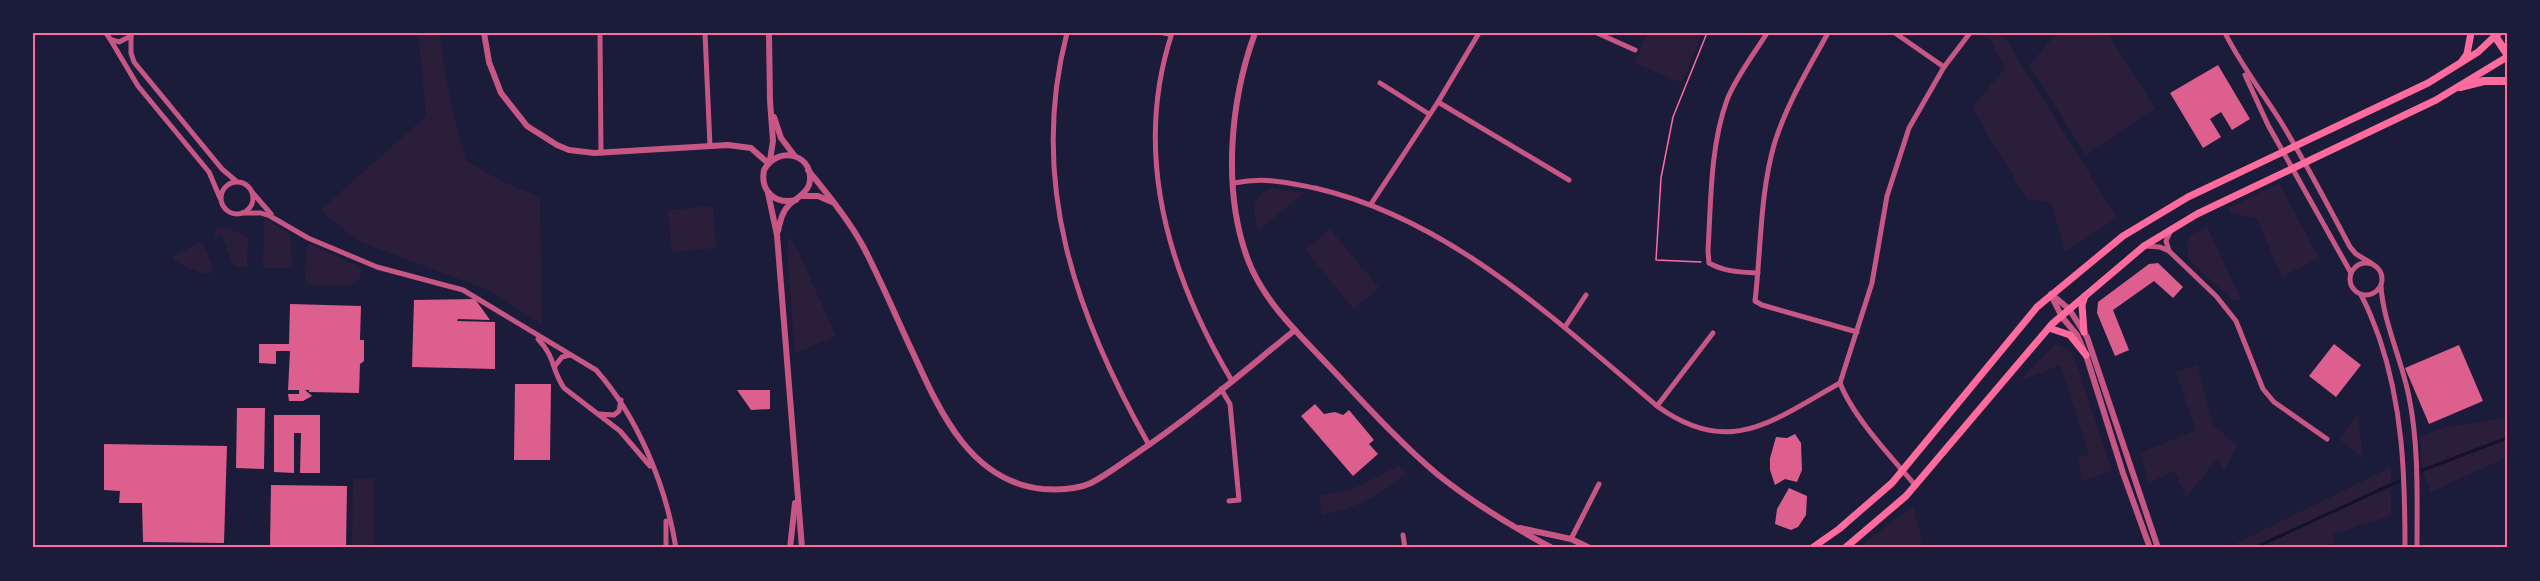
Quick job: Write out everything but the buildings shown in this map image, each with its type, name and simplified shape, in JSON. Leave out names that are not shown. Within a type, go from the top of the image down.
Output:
[{"type":"highway","points":[[2495,34],[2507,55]]},
{"type":"highway","points":[[2460,87],[2484,81],[2507,81]]},
{"type":"main road","points":[[2459,65],[2467,54],[2470,33]]},
{"type":"main road","points":[[1812,548],[1854,517],[1903,471],[1988,370],[2010,338],[2051,294],[2123,236],[2156,214],[2282,151],[2428,83],[2478,52],[2495,34]]},
{"type":"main road","points":[[1845,548],[1915,486],[2049,328],[2144,246],[2173,227],[2460,87],[2507,55]]},
{"type":"main road","points":[[2084,332],[2082,305],[2085,295]]},
{"type":"main road","points":[[2049,328],[2070,335],[2086,355]]},
{"type":"street","points":[[106,33],[138,86],[209,172],[227,211],[261,213],[280,221]]},
{"type":"street","points":[[484,33],[489,62],[498,85],[514,111],[527,126],[569,150],[601,153],[728,145],[751,148],[769,162]]},
{"type":"street","points":[[600,33],[601,153]]},
{"type":"street","points":[[705,33],[710,146]]},
{"type":"street","points":[[769,33],[770,101],[774,141],[763,178],[777,235],[802,548]]},
{"type":"street","points":[[1067,33],[1058,80],[1054,128],[1061,229],[1070,267],[1098,348],[1119,393],[1149,445]]},
{"type":"street","points":[[1256,33],[1245,63],[1238,94],[1233,140],[1234,183],[1241,235],[1253,272],[1269,299],[1295,330],[1414,453],[1459,491],[1511,526],[1551,548]]},
{"type":"street","points":[[1371,204],[1438,102],[1479,33]]},
{"type":"street","points":[[1597,33],[1635,50]]},
{"type":"street","points":[[1758,273],[1726,271],[1708,262],[1716,146],[1722,118],[1728,98],[1767,33]]},
{"type":"street","points":[[1828,33],[1788,107],[1774,146],[1766,194],[1755,301],[1857,332]]},
{"type":"street","points":[[1895,33],[1944,67]]},
{"type":"street","points":[[1915,486],[1845,395],[1840,383],[1872,283],[1887,196],[1909,128],[1944,67],[1970,33]]},
{"type":"street","points":[[2225,33],[2256,103],[2351,273]]},
{"type":"street","points":[[110,39],[124,41],[131,34]]},
{"type":"street","points":[[131,34],[131,53],[147,80],[222,169],[236,181],[245,184],[267,211],[280,221],[308,238],[377,267],[463,290],[596,370],[621,400],[639,432],[663,495],[676,548]]},
{"type":"street","points":[[1172,35],[1164,57],[1156,125],[1160,196],[1168,235],[1185,289],[1199,324],[1232,381]]},
{"type":"street","points":[[2240,63],[2306,163],[2350,247],[2381,272],[2382,302],[2399,354],[2409,399],[2416,482],[2417,548]]},
{"type":"street","points":[[1380,83],[1429,114]]},
{"type":"street","points":[[770,101],[782,138],[794,156],[805,164],[838,207],[863,246],[944,417],[958,438],[993,471],[1011,481],[1034,488],[1057,490],[1076,489],[1092,483],[1149,445],[1295,330]]},
{"type":"street","points":[[1438,102],[1569,180]]},
{"type":"street","points":[[769,162],[782,155],[794,156]]},
{"type":"street","points":[[777,235],[788,206],[809,184],[808,170]]},
{"type":"street","points":[[1234,183],[1255,179],[1278,180],[1371,204],[1407,220],[1504,278],[1657,406],[1683,424],[1711,432],[1725,433],[1769,423],[1840,383]]},
{"type":"street","points":[[220,198],[226,185],[236,181]]},
{"type":"street","points":[[242,213],[250,206],[252,192]]},
{"type":"street","points":[[768,193],[781,201],[818,196],[828,199],[838,207]]},
{"type":"street","points":[[2169,251],[2166,241],[2173,227]]},
{"type":"street","points":[[2144,246],[2160,247],[2169,251],[2216,296],[2236,321],[2263,388],[2274,402],[2327,439]]},
{"type":"street","points":[[2371,263],[2358,265],[2350,278],[2352,288],[2361,295],[2370,309],[2391,372],[2397,405],[2405,483],[2405,548]]},
{"type":"street","points":[[2361,295],[2372,295],[2381,286]]},
{"type":"street","points":[[2051,294],[2069,309],[2084,332],[2158,548]]},
{"type":"street","points":[[2051,294],[2062,316],[2077,335],[2086,355],[2150,548]]},
{"type":"street","points":[[1565,327],[1586,295]]},
{"type":"street","points":[[531,331],[549,350],[558,379],[564,388],[620,431],[654,469]]},
{"type":"street","points":[[1657,406],[1713,333]]},
{"type":"street","points":[[555,366],[562,357],[570,355]]},
{"type":"street","points":[[1221,390],[1230,404],[1239,500],[1228,501]]},
{"type":"street","points":[[597,414],[614,416],[619,411],[621,400]]},
{"type":"street","points":[[1571,539],[1599,484]]},
{"type":"street","points":[[790,548],[796,491]]},
{"type":"street","points":[[666,548],[667,513]]},
{"type":"street","points":[[1511,526],[1571,539],[1590,548]]},
{"type":"street","points":[[1403,535],[1405,548]]},
{"type":"lane","points":[[1156,33],[1172,35]]},
{"type":"path","points":[[1707,33],[1672,117],[1661,178],[1656,260],[1708,262]]},
{"type":"shaded area","points":[[418,33],[439,33],[451,104],[466,160],[499,180],[540,197],[542,325],[493,292],[358,241],[320,210],[426,116]]},
{"type":"shaded area","points":[[1647,33],[1702,33],[1682,83],[1635,63]]},
{"type":"shaded area","points":[[1990,33],[2002,33],[2117,218],[2065,252],[2051,203],[2027,199],[1972,108],[2005,68],[1988,36]]},
{"type":"shaded area","points":[[2057,33],[2108,33],[2155,109],[2086,155],[2029,65]]},
{"type":"shaded area","points":[[2279,183],[2319,258],[2282,277],[2257,219],[2231,213],[2228,208]]},
{"type":"shaded area","points":[[1270,188],[1304,193],[1259,230],[1254,211],[1256,201]]},
{"type":"shaded area","points":[[713,206],[716,248],[672,252],[668,210]]},
{"type":"shaded area","points":[[264,217],[291,235],[292,268],[263,268]]},
{"type":"shaded area","points":[[2207,227],[2241,299],[2234,301],[2188,259],[2187,243],[2190,235]]},
{"type":"shaded area","points":[[228,228],[248,237],[247,267],[234,267],[222,235],[215,237],[215,229]]},
{"type":"shaded area","points":[[1330,229],[1379,288],[1354,309],[1305,250]]},
{"type":"shaded area","points":[[788,236],[797,249],[836,336],[795,353],[787,253]]},
{"type":"shaded area","points":[[202,241],[213,269],[212,273],[202,274],[172,260],[174,256]]},
{"type":"shaded area","points":[[311,245],[359,266],[362,270],[360,278],[349,286],[309,285],[305,280],[306,248]]},
{"type":"shaded area","points":[[2055,344],[2067,348],[2075,359],[2112,471],[2083,481],[2077,458],[2089,454],[2060,365],[2020,381]]},
{"type":"shaded area","points":[[2197,365],[2213,425],[2237,445],[2225,470],[2217,459],[2186,498],[2175,471],[2149,483],[2140,453],[2196,430],[2176,372]]},
{"type":"shaded area","points":[[2358,413],[2363,459],[2339,439]]},
{"type":"shaded area","points":[[2507,418],[2507,457],[2431,492],[2422,471],[2420,436],[2446,427]]},
{"type":"shaded area","points":[[1400,465],[1407,473],[1387,489],[1357,505],[1322,515],[1319,495],[1353,489]]},
{"type":"shaded area","points":[[2391,467],[2391,516],[2333,534],[2333,548],[2227,548]]},
{"type":"shaded area","points":[[353,479],[374,479],[374,548],[352,548]]},
{"type":"shaded area","points":[[1913,506],[1924,548],[1858,548]]},
{"type":"waterway","points":[[2418,472],[2507,438]]},
{"type":"waterway","points":[[2254,548],[2399,481]]}]
